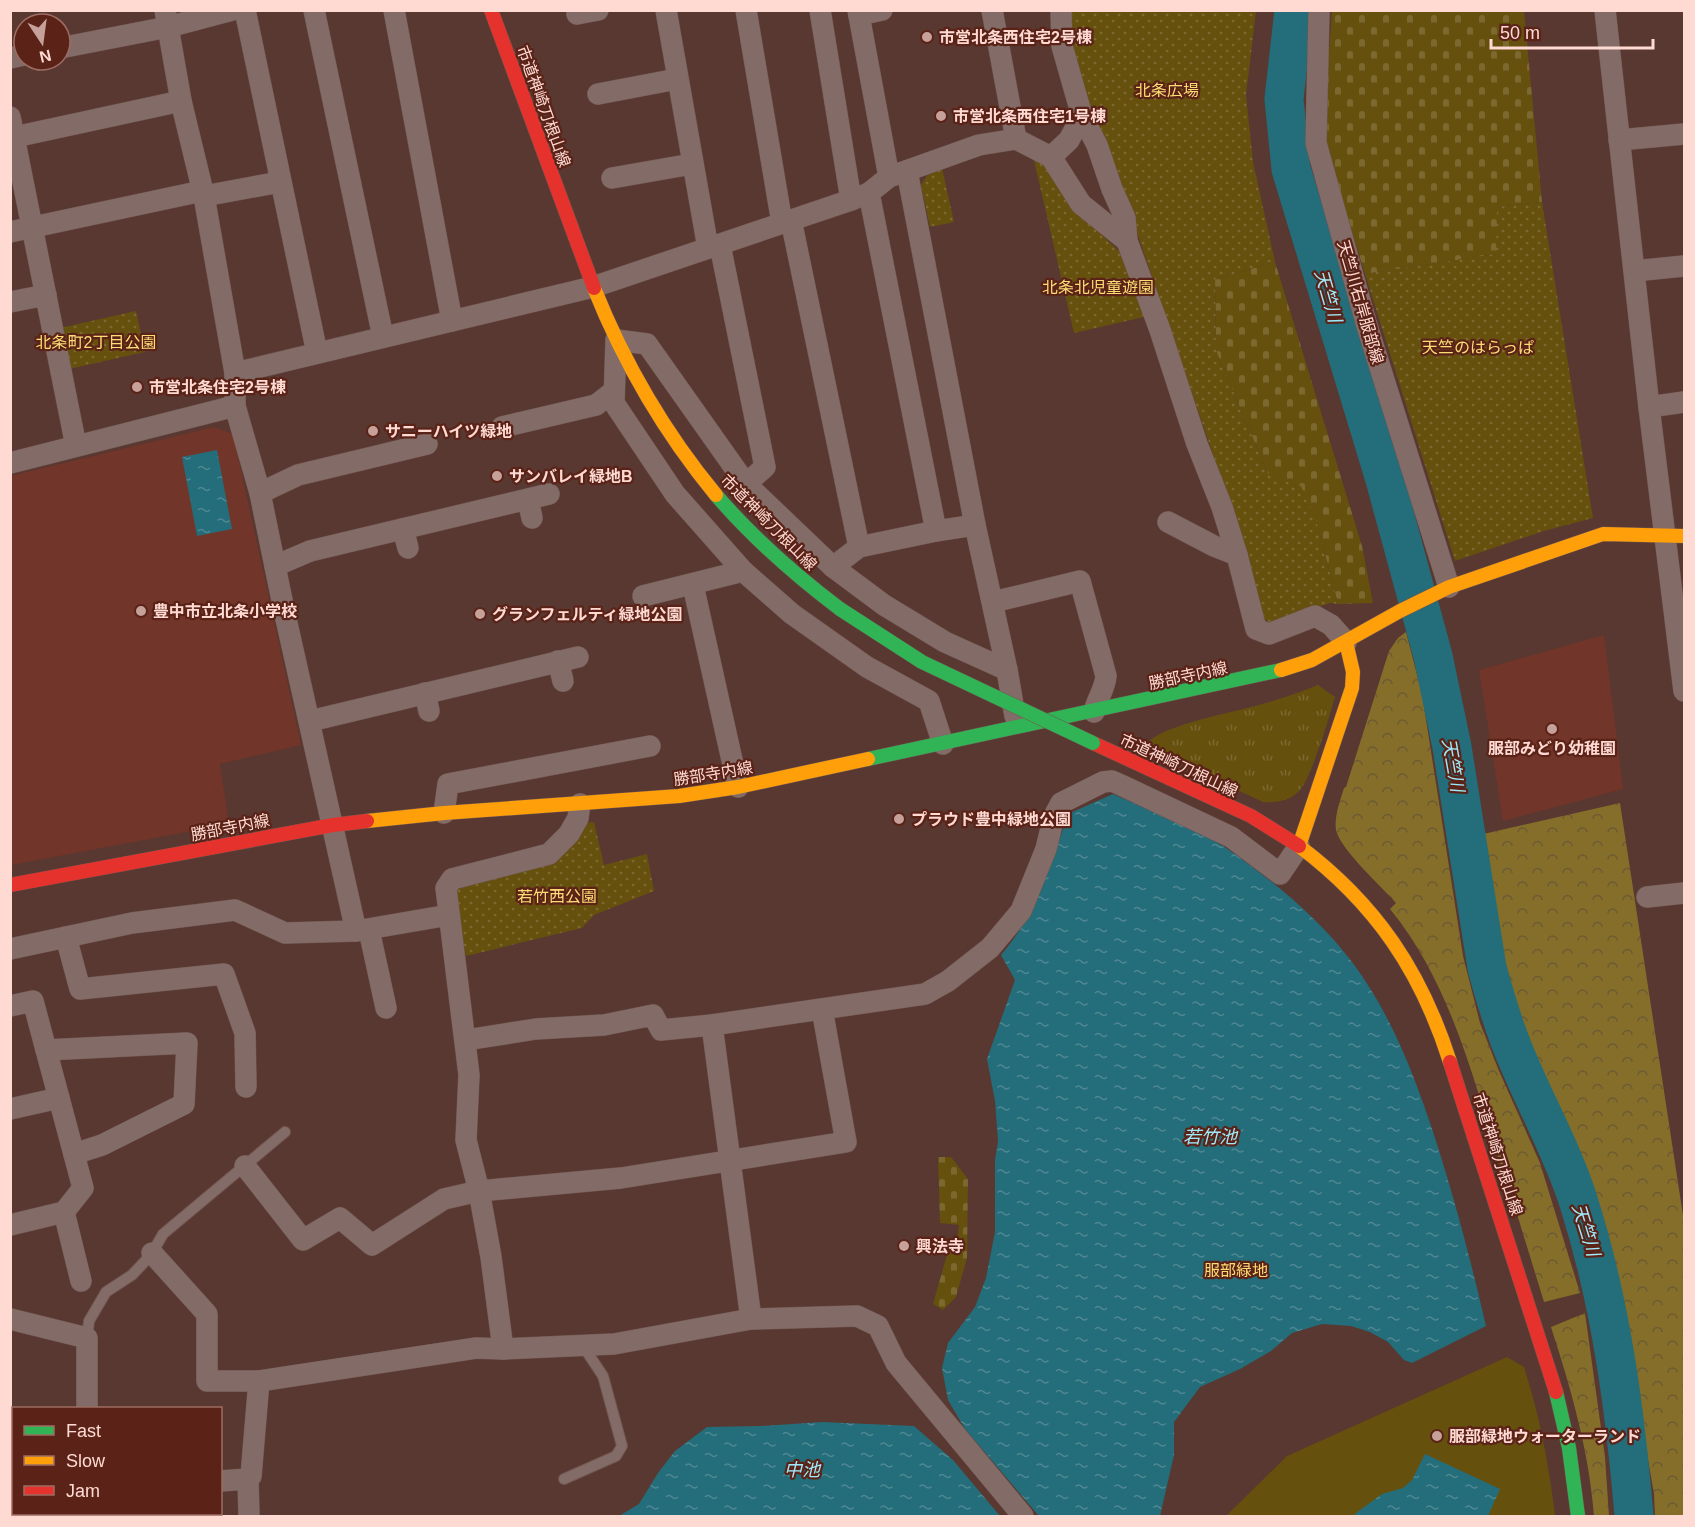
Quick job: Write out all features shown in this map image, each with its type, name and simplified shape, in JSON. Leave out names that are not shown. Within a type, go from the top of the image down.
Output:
[{"type":"street","points":[[72,45],[167,19],[232,10]]},
{"type":"street","points":[[244,10],[317,353]]},
{"type":"street","points":[[314,10],[383,337]]},
{"type":"street","points":[[394,10],[452,321]]},
{"type":"street","name":"市道神崎刀根山線","points":[[491,10],[593,287],[616,340],[652,406],[683,453],[706,482],[766,547],[812,588],[840,609],[922,662],[1251,816],[1299,846],[1347,886],[1405,957],[1431,1010],[1448,1054],[1557,1396],[1571,1458],[1578,1516]]},
{"type":"street","points":[[577,14],[598,10]]},
{"type":"street","points":[[666,10],[692,164],[714,246],[765,467],[746,484]]},
{"type":"street","points":[[746,10],[787,222],[859,547]]},
{"type":"street","points":[[820,10],[936,531]]},
{"type":"street","points":[[882,10],[858,13],[898,174],[993,602],[1017,728]]},
{"type":"street","points":[[992,10],[1016,139]]},
{"type":"street","points":[[466,1040],[536,1029],[604,1025],[653,1015],[661,1030],[712,1025],[925,994],[948,981],[990,948],[1021,911],[1046,849],[1054,816],[1061,802],[1103,782],[1112,781],[1232,837],[1280,873],[1299,846],[1352,688],[1353,672],[1346,642],[1330,625],[1315,616],[1269,634],[1256,629],[1222,507],[1197,444],[1160,330],[1127,241],[1125,218],[1097,145],[1082,116],[1062,46],[1045,10]]},
{"type":"street","points":[[1061,10],[1062,46]]},
{"type":"street","name":"天竺川右岸服部線","points":[[1319,10],[1316,143],[1443,589]]},
{"type":"street","points":[[1605,10],[1649,407],[1675,535],[1684,691]]},
{"type":"street","points":[[167,19],[181,101],[203,194],[235,373],[236,406],[260,493],[333,825],[386,1008]]},
{"type":"street","points":[[598,94],[677,79]]},
{"type":"street","points":[[76,446],[12,131],[181,101]]},
{"type":"street","points":[[1051,157],[1069,140],[1082,116]]},
{"type":"street","points":[[1618,140],[1684,134]]},
{"type":"street","points":[[235,373],[593,287],[860,196],[898,174],[979,145],[1016,139],[1051,157],[1081,204],[1127,241]]},
{"type":"street","points":[[612,178],[692,164]]},
{"type":"street","points":[[10,232],[203,194],[280,182]]},
{"type":"street","points":[[1634,271],[1684,266]]},
{"type":"street","points":[[10,302],[46,295]]},
{"type":"street","points":[[943,744],[929,701],[867,667],[792,614],[743,571],[675,494],[614,404],[616,340],[647,344],[746,484],[833,567],[884,605],[945,642],[1007,670]]},
{"type":"street","points":[[502,427],[596,405],[614,391]]},
{"type":"street","points":[[1649,407],[1684,402]]},
{"type":"street","points":[[10,463],[236,406]]},
{"type":"street","points":[[260,493],[298,475],[427,444]]},
{"type":"street","points":[[275,566],[310,551],[405,539],[530,509],[549,494]]},
{"type":"street","points":[[1168,522],[1214,546],[1237,555]]},
{"type":"street","points":[[833,567],[859,547],[975,525]]},
{"type":"street","points":[[1443,589],[1603,534],[1675,535]]},
{"type":"street","points":[[643,596],[743,571]]},
{"type":"street","points":[[993,602],[1080,581],[1106,676],[1106,684],[1098,698],[1094,712]]},
{"type":"street","points":[[693,585],[738,787]]},
{"type":"street","name":"勝部寺内線","points":[[10,885],[333,825],[444,813],[679,796],[738,787],[1291,669],[1443,589]]},
{"type":"street","points":[[310,721],[427,702],[566,666]]},
{"type":"street","points":[[444,813],[448,784],[650,746]]},
{"type":"street","points":[[503,1349],[491,1257],[479,1191],[466,1140],[469,1076],[446,888],[452,879],[549,854],[569,834],[578,818],[580,804]]},
{"type":"street","points":[[1647,897],[1684,893]]},
{"type":"street","points":[[10,950],[132,923],[235,910],[285,933],[362,930],[449,915]]},
{"type":"street","points":[[66,937],[80,989],[224,974],[245,1033],[246,1087]]},
{"type":"street","points":[[10,1006],[33,1001],[83,1188],[64,1212],[10,1225]]},
{"type":"street","points":[[245,1166],[303,1240],[340,1218],[372,1245],[444,1199],[479,1191],[621,1178],[846,1142],[822,1009]]},
{"type":"street","points":[[712,1025],[751,1319]]},
{"type":"street","points":[[46,1050],[187,1043],[184,1104],[102,1144],[74,1154]]},
{"type":"street","points":[[10,1109],[59,1098]]},
{"type":"street","points":[[64,1212],[81,1281]]},
{"type":"street","points":[[152,1253],[207,1314],[207,1381],[259,1381],[476,1348],[614,1344],[751,1319],[857,1316],[878,1326],[896,1364],[1023,1516]]},
{"type":"street","points":[[10,1320],[87,1338],[87,1407]]},
{"type":"street","points":[[249,1516],[248,1479],[251,1476],[259,1381]]},
{"type":"street","points":[[222,1481],[248,1479]]},
{"type":"lane","points":[[87,1338],[89,1321],[106,1292],[132,1275],[152,1253],[163,1234],[285,1132]]},
{"type":"lane","points":[[564,1479],[616,1456],[622,1446],[603,1376],[583,1345]]},
{"type":"shaded area","name":"豊中市立北条小学校","points":[[214,427],[233,434],[301,745],[220,764],[229,824],[11,865],[10,476]]},
{"type":"shaded area","name":"服部みどり幼稚園","points":[[1604,635],[1623,789],[1503,821],[1479,670]]},
{"type":"green space","name":"北条広場","points":[[1067,11],[1256,11],[1246,95],[1253,162],[1275,262],[1215,279],[1216,351],[1268,474],[1301,486],[1316,520],[1338,604],[1330,603],[1271,623],[1260,617],[1229,501],[1107,145],[1085,107],[1066,21]]},
{"type":"green space","points":[[1332,11],[1524,11],[1542,202],[1497,207],[1497,254],[1365,274],[1323,136]]},
{"type":"green space","name":"北条北児童遊園","points":[[1033,156],[1041,157],[1089,223],[1122,254],[1144,317],[1074,333]]},
{"type":"green space","points":[[942,168],[954,222],[930,227],[921,185],[928,174]]},
{"type":"green space","name":"天竺のはらっぱ","points":[[1542,202],[1593,518],[1544,531],[1455,561],[1365,274],[1496,254],[1497,207]]},
{"type":"green space","points":[[1275,262],[1362,546],[1373,603],[1338,604],[1316,520],[1268,474],[1216,351],[1215,279]]},
{"type":"green space","name":"北条町2丁目公園","points":[[136,311],[145,352],[69,369],[60,328]]},
{"type":"green space","points":[[1406,632],[1422,694],[1463,956],[1480,1023],[1540,1163],[1580,1293],[1544,1302],[1471,1070],[1445,1002],[1430,970],[1390,909],[1396,903],[1353,857],[1336,830],[1339,804],[1389,651],[1398,638]]},
{"type":"green space","points":[[1318,685],[1335,697],[1319,748],[1303,786],[1286,799],[1277,802],[1263,802],[1145,747],[1162,733],[1177,727],[1268,702]]},
{"type":"green space","points":[[1620,803],[1684,1222],[1684,1516],[1655,1516],[1654,1494],[1618,1287],[1593,1197],[1545,1090],[1515,1010],[1491,910],[1479,835]]},
{"type":"green space","name":"若竹西公園","points":[[594,822],[604,865],[647,854],[654,891],[594,915],[582,928],[466,956],[453,894],[458,884],[551,859],[584,823]]},
{"type":"green space","points":[[938,1157],[951,1157],[968,1179],[967,1258],[956,1297],[943,1310],[933,1304],[950,1244],[957,1243],[959,1225],[940,1223]]},
{"type":"green space","points":[[1585,1313],[1605,1457],[1609,1516],[1594,1516],[1588,1468],[1578,1420],[1551,1327]]},
{"type":"green space","name":"服部緑地ウォーターランド","points":[[1507,1357],[1524,1367],[1530,1386],[1543,1441],[1555,1516],[1226,1516],[1287,1456]]},
{"type":"water","points":[[217,450],[232,529],[197,536],[182,457]]},
{"type":"water","name":"若竹池","points":[[1113,794],[1210,838],[1239,857],[1313,918],[1340,947],[1365,980],[1397,1038],[1422,1099],[1453,1197],[1486,1326],[1412,1363],[1404,1360],[1388,1342],[1370,1332],[1351,1326],[1322,1324],[1292,1333],[1271,1351],[1240,1369],[1200,1387],[1174,1422],[1174,1455],[1160,1516],[1039,1516],[965,1429],[948,1400],[942,1368],[948,1343],[975,1307],[986,1278],[995,1232],[995,1160],[998,1141],[995,1101],[987,1059],[1015,980],[1001,955],[1013,940],[1033,906],[1049,870],[1068,814]]},
{"type":"water","name":"中池","points":[[822,1422],[914,1426],[953,1460],[1000,1516],[619,1516],[639,1504],[675,1451],[707,1427]]},
{"type":"water","points":[[1425,1454],[1500,1489],[1488,1516],[1354,1516],[1382,1494],[1403,1488],[1412,1480]]},
{"type":"waterway","name":"天竺川","points":[[1294,10],[1284,99],[1291,169],[1384,476],[1433,656],[1452,747],[1490,980],[1514,1051],[1572,1182],[1590,1239],[1615,1356],[1634,1516]]},
{"type":"traffic: fast","points":[[716,495],[775,555],[840,609]]},
{"type":"traffic: fast","points":[[840,609],[922,662],[1093,743]]},
{"type":"traffic: fast","points":[[868,759],[1281,670]]},
{"type":"traffic: fast","points":[[1556,1392],[1569,1448],[1578,1516]]},
{"type":"traffic: slow","points":[[594,288],[618,343],[662,422],[716,495]]},
{"type":"traffic: slow","points":[[1281,670],[1312,660],[1400,611],[1449,587],[1603,534],[1684,536]]},
{"type":"traffic: slow","points":[[1346,642],[1353,672],[1352,688],[1299,846],[1351,891],[1392,942],[1410,969],[1425,998],[1450,1062]]},
{"type":"traffic: slow","points":[[367,821],[444,813],[679,796],[738,787],[868,759]]},
{"type":"traffic: jam","points":[[491,10],[594,288]]},
{"type":"traffic: jam","points":[[1093,743],[1251,816],[1299,846]]},
{"type":"traffic: jam","points":[[10,885],[333,825],[367,821]]},
{"type":"traffic: jam","points":[[1450,1062],[1556,1392]]},
{"type":"place","name":"市営北条西住宅2号棟","points":[[927,37]]},
{"type":"place","name":"市営北条西住宅1号棟","points":[[941,116]]},
{"type":"place","name":"市営北条住宅2号棟","points":[[137,387]]},
{"type":"place","name":"サニーハイツ緑地","points":[[373,431]]},
{"type":"place","name":"サンバレイ緑地B","points":[[497,476]]},
{"type":"place","name":"豊中市立北条小学校","points":[[141,611]]},
{"type":"place","name":"グランフェルティ緑地公園","points":[[480,614]]},
{"type":"place","name":"服部みどり幼稚園","points":[[1552,729]]},
{"type":"place","name":"プラウド豊中緑地公園","points":[[899,819]]},
{"type":"place","name":"興法寺","points":[[904,1246]]},
{"type":"place","name":"服部緑地ウォーターランド","points":[[1437,1436]]},
{"type":"park label","name":"服部緑地","points":[[1236,1270]]}]
